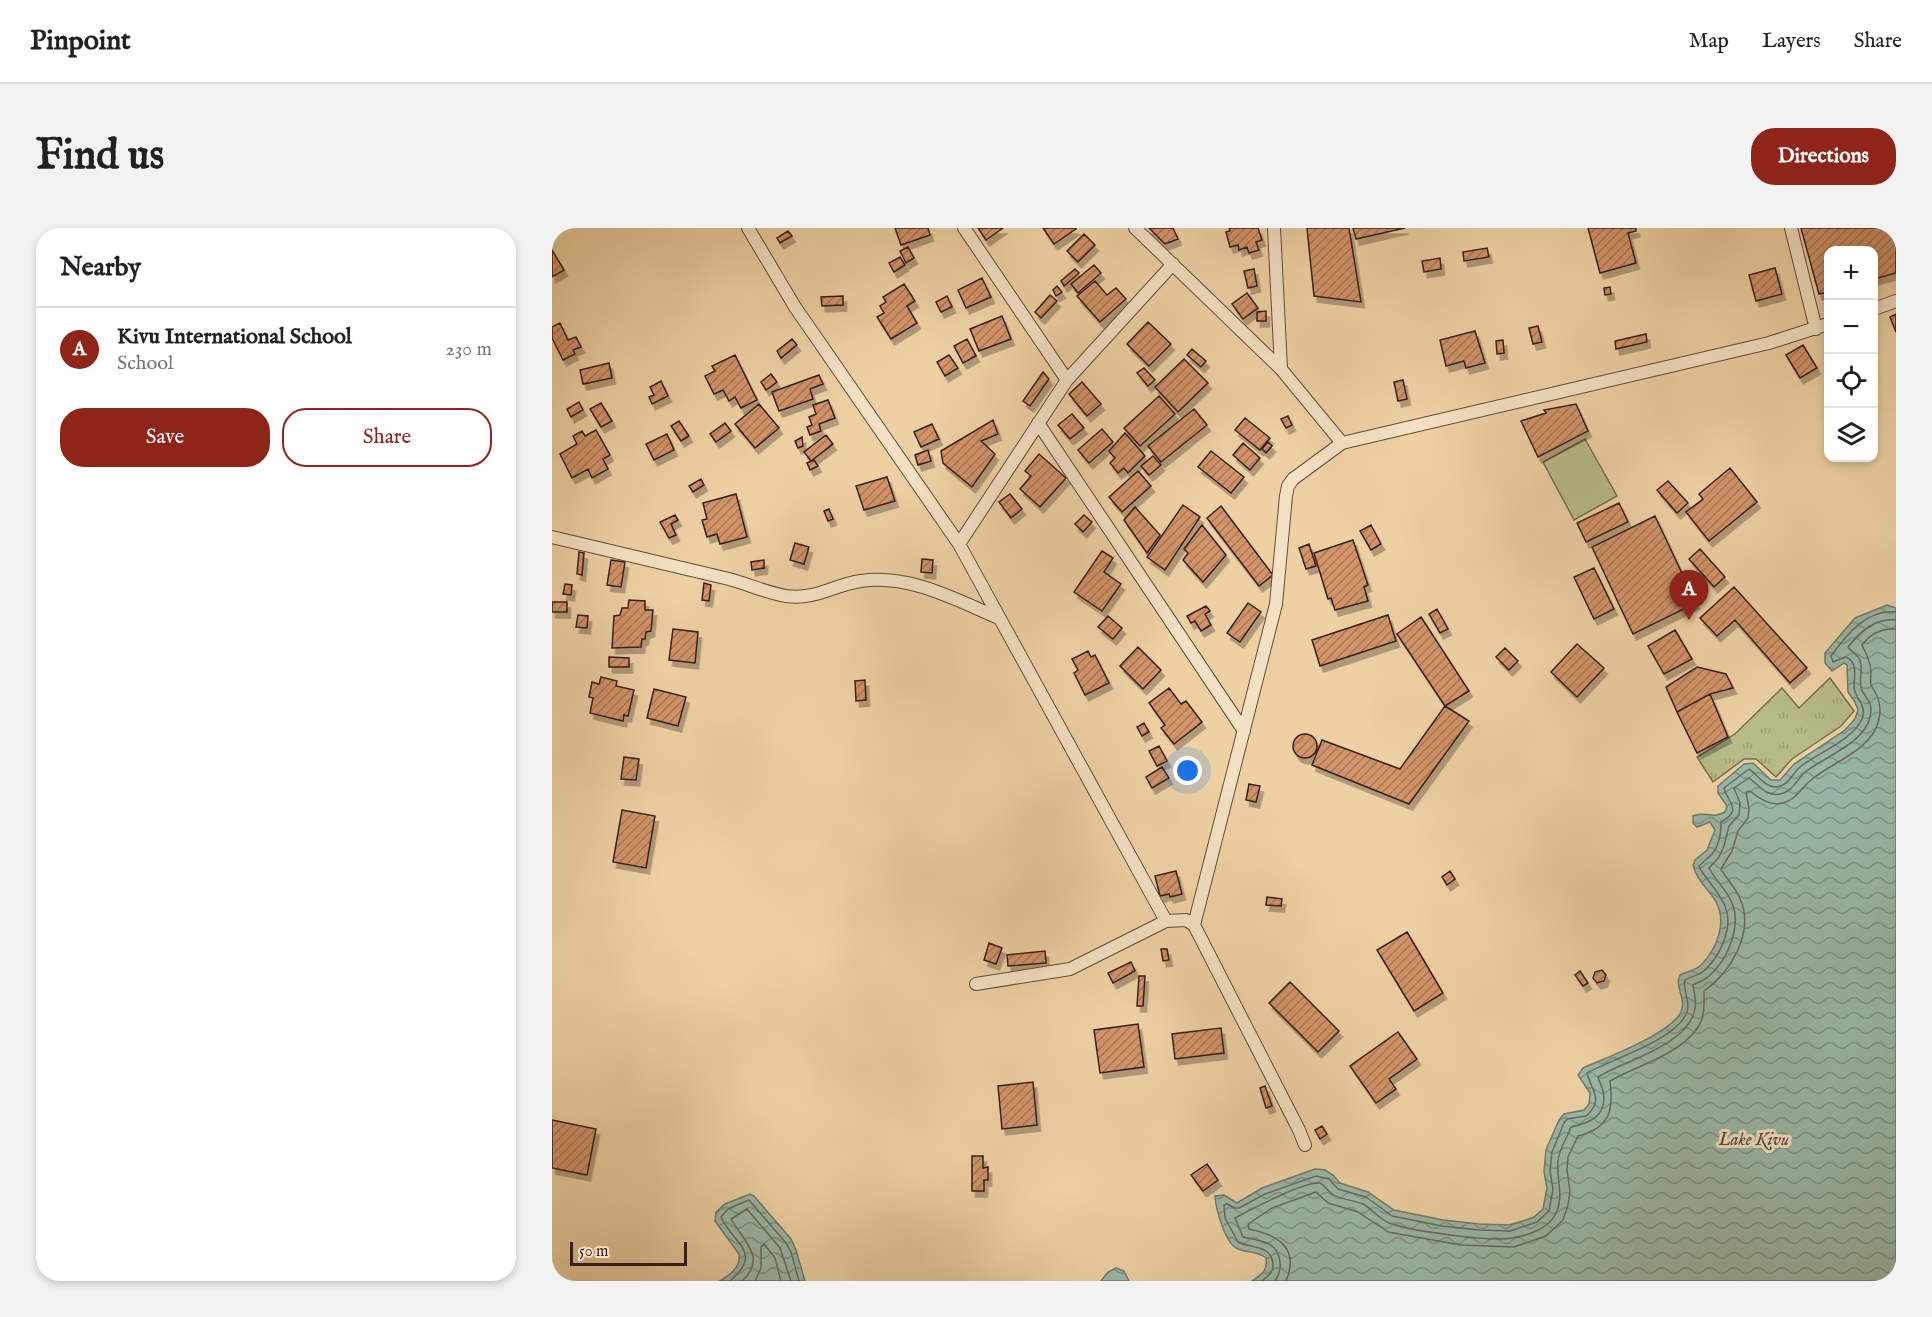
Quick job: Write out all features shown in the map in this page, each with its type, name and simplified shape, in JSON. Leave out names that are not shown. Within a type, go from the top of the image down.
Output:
[{"type":"street","points":[[748,228],[795,307],[959,544],[1166,921]]},
{"type":"street","points":[[964,228],[1067,380]]},
{"type":"street","points":[[1135,228],[1281,369],[1342,443]]},
{"type":"street","points":[[1274,228],[1281,369]]},
{"type":"street","points":[[1791,228],[1815,329]]},
{"type":"street","points":[[959,544],[1067,380],[1173,264]]},
{"type":"street","points":[[1878,308],[1896,302]]},
{"type":"street","points":[[1194,925],[1277,597],[1288,486],[1293,479],[1342,443],[1769,343],[1824,326]]},
{"type":"street","points":[[1038,423],[1244,731]]},
{"type":"street","points":[[552,537],[735,581],[784,596],[804,598],[822,594],[844,584],[864,580],[919,585],[999,618]]},
{"type":"street","points":[[976,984],[1059,972],[1079,966],[1166,921],[1186,920],[1194,925],[1305,1145]]},
{"type":"green space","points":[[1585,439],[1617,496],[1574,520],[1543,462]]},
{"type":"green space","points":[[1830,678],[1854,711],[1841,726],[1792,759],[1776,777],[1756,759],[1744,759],[1713,782],[1697,757],[1735,734],[1782,688],[1799,708]]},
{"type":"water","name":"Lake Kivu","points":[[1887,605],[1896,608],[1896,1281],[1252,1281],[1264,1272],[1266,1258],[1233,1246],[1222,1225],[1215,1196],[1224,1195],[1237,1203],[1262,1188],[1315,1169],[1325,1170],[1340,1183],[1368,1192],[1394,1210],[1443,1220],[1509,1225],[1534,1217],[1543,1209],[1547,1188],[1544,1172],[1546,1150],[1559,1120],[1564,1114],[1584,1110],[1589,1104],[1590,1093],[1578,1075],[1583,1068],[1651,1037],[1675,1020],[1681,1012],[1683,1002],[1678,984],[1680,975],[1699,967],[1716,943],[1721,926],[1719,908],[1693,865],[1695,860],[1707,850],[1715,830],[1710,822],[1697,827],[1693,823],[1693,816],[1697,814],[1716,815],[1725,812],[1727,806],[1718,793],[1718,786],[1744,764],[1753,763],[1771,780],[1780,780],[1794,764],[1845,730],[1855,719],[1858,710],[1848,692],[1847,665],[1844,663],[1832,671],[1825,663],[1825,653],[1855,618]]},
{"type":"water","points":[[750,1194],[791,1239],[805,1281],[720,1281],[737,1266],[739,1254],[715,1221],[716,1212],[725,1204]]},
{"type":"water","points":[[1116,1268],[1124,1271],[1129,1281],[1101,1281],[1108,1272]]},
{"type":"building","points":[[895,228],[928,228],[930,235],[901,245]]},
{"type":"building","points":[[978,228],[1003,228],[986,240]]},
{"type":"building","points":[[1043,228],[1075,228],[1076,229],[1054,244]]},
{"type":"building","points":[[1149,228],[1173,228],[1178,239],[1165,244]]},
{"type":"building","points":[[1229,228],[1258,228],[1262,240],[1256,242],[1259,250],[1249,253],[1247,247],[1239,250],[1238,245],[1230,247],[1226,232],[1230,231]]},
{"type":"building","points":[[1307,228],[1349,228],[1361,302],[1314,296]]},
{"type":"building","points":[[1353,228],[1405,228],[1356,239]]},
{"type":"building","points":[[1588,228],[1636,228],[1636,231],[1628,233],[1636,263],[1600,273]]},
{"type":"building","points":[[1801,228],[1896,228],[1896,273],[1878,278],[1878,246],[1824,246],[1824,293],[1819,294]]},
{"type":"building","points":[[788,231],[792,236],[780,243],[777,238]]},
{"type":"building","points":[[1084,234],[1095,245],[1078,262],[1067,251]]},
{"type":"building","points":[[908,247],[914,258],[906,263],[900,251]]},
{"type":"building","points":[[1487,248],[1489,257],[1464,261],[1463,252]]},
{"type":"building","points":[[552,250],[564,270],[552,277]]},
{"type":"building","points":[[900,257],[905,265],[894,272],[889,263]]},
{"type":"building","points":[[1440,258],[1441,269],[1424,272],[1422,261]]},
{"type":"building","points":[[1094,265],[1101,273],[1078,293],[1071,284]]},
{"type":"building","points":[[1775,268],[1782,294],[1756,301],[1749,275]]},
{"type":"building","points":[[1075,269],[1079,273],[1064,286],[1061,281]]},
{"type":"building","points":[[1254,269],[1257,286],[1248,288],[1244,271]]},
{"type":"building","points":[[982,278],[991,297],[966,308],[958,290]]},
{"type":"building","points":[[1095,281],[1107,295],[1116,288],[1126,299],[1100,322],[1077,296]]},
{"type":"building","points":[[904,284],[915,301],[907,306],[917,323],[891,339],[877,317],[884,313],[880,306],[886,302],[883,297]]},
{"type":"building","points":[[1057,286],[1062,292],[1056,296],[1053,290]]},
{"type":"building","points":[[1610,287],[1611,294],[1605,295],[1604,288]]},
{"type":"building","points":[[1247,293],[1258,308],[1243,319],[1232,304]]},
{"type":"building","points":[[1050,295],[1057,301],[1041,318],[1035,312]]},
{"type":"building","points":[[843,296],[843,305],[822,306],[821,297]]},
{"type":"building","points":[[947,296],[952,307],[941,312],[936,302]]},
{"type":"building","points":[[1266,311],[1266,321],[1257,321],[1257,312]]},
{"type":"building","points":[[1896,314],[1896,332],[1890,317]]},
{"type":"building","points":[[1002,316],[1011,339],[979,351],[970,329]]},
{"type":"building","points":[[1148,322],[1171,344],[1149,366],[1127,344]]},
{"type":"building","points":[[560,323],[568,340],[576,337],[581,347],[573,350],[575,354],[563,360],[552,338],[552,327]]},
{"type":"building","points":[[1538,326],[1542,342],[1533,344],[1529,328]]},
{"type":"building","points":[[1475,331],[1485,363],[1466,368],[1464,361],[1446,366],[1440,340]]},
{"type":"building","points":[[1646,334],[1647,342],[1616,349],[1615,341]]},
{"type":"building","points":[[792,339],[797,345],[781,358],[777,351]]},
{"type":"building","points":[[967,339],[976,356],[963,363],[954,346]]},
{"type":"building","points":[[1503,340],[1504,353],[1497,354],[1496,341]]},
{"type":"building","points":[[1803,345],[1817,368],[1800,378],[1786,355]]},
{"type":"building","points":[[1192,349],[1206,361],[1201,367],[1187,355]]},
{"type":"building","points":[[735,355],[757,400],[741,408],[735,397],[729,401],[723,390],[714,394],[705,376],[715,371],[712,366]]},
{"type":"building","points":[[949,355],[958,368],[945,376],[937,362]]},
{"type":"building","points":[[1184,359],[1208,383],[1178,412],[1155,387]]},
{"type":"building","points":[[609,363],[612,378],[583,384],[580,370]]},
{"type":"building","points":[[1144,368],[1155,380],[1148,386],[1137,373]]},
{"type":"building","points":[[1043,372],[1049,379],[1030,406],[1023,401]]},
{"type":"building","points":[[771,374],[777,382],[766,390],[761,382]]},
{"type":"building","points":[[819,375],[823,384],[810,389],[813,399],[779,411],[772,392]]},
{"type":"building","points":[[1403,380],[1407,399],[1398,401],[1394,382]]},
{"type":"building","points":[[661,381],[668,396],[652,404],[649,397],[654,395],[650,387]]},
{"type":"building","points":[[1082,382],[1101,404],[1087,416],[1069,394]]},
{"type":"building","points":[[1159,396],[1175,414],[1140,446],[1124,428]]},
{"type":"building","points":[[828,400],[835,418],[819,424],[821,431],[810,435],[807,427],[812,425],[809,417],[816,414],[813,405]]},
{"type":"building","points":[[579,402],[583,410],[571,417],[567,409]]},
{"type":"building","points":[[601,403],[612,421],[601,427],[590,409]]},
{"type":"building","points":[[759,404],[779,428],[755,448],[735,424]]},
{"type":"building","points":[[1576,404],[1588,431],[1538,457],[1521,421],[1546,413],[1544,410]]},
{"type":"building","points":[[1194,409],[1207,425],[1161,462],[1148,446]]},
{"type":"building","points":[[1072,414],[1084,428],[1070,439],[1058,425]]},
{"type":"building","points":[[1288,416],[1292,425],[1286,428],[1281,419]]},
{"type":"building","points":[[1245,418],[1270,438],[1260,450],[1235,430]]},
{"type":"building","points":[[993,420],[998,434],[981,441],[995,454],[972,487],[943,463],[941,451]]},
{"type":"building","points":[[679,421],[689,436],[681,441],[671,426]]},
{"type":"building","points":[[725,423],[731,431],[716,442],[710,434]]},
{"type":"building","points":[[932,424],[939,439],[921,447],[914,432]]},
{"type":"building","points":[[1102,429],[1113,442],[1089,463],[1078,450]]},
{"type":"building","points":[[596,430],[610,455],[603,459],[608,469],[592,478],[588,469],[572,478],[560,454],[577,444],[573,436],[582,431],[585,436]]},
{"type":"building","points":[[1125,433],[1145,456],[1128,473],[1124,468],[1118,473],[1110,463],[1115,458],[1109,451]]},
{"type":"building","points":[[667,434],[674,450],[654,460],[646,444]]},
{"type":"building","points":[[826,435],[833,444],[811,461],[804,452]]},
{"type":"building","points":[[802,437],[803,446],[798,448],[795,441]]},
{"type":"building","points":[[1268,442],[1272,446],[1266,453],[1262,449]]},
{"type":"building","points":[[1243,443],[1260,458],[1250,470],[1233,455]]},
{"type":"building","points":[[928,450],[931,461],[918,465],[915,455]]},
{"type":"building","points":[[1211,451],[1244,477],[1231,493],[1198,467]]},
{"type":"building","points":[[1039,454],[1066,478],[1040,507],[1020,489],[1031,476],[1025,471]]},
{"type":"building","points":[[1153,456],[1161,465],[1149,475],[1141,466]]},
{"type":"building","points":[[814,460],[818,466],[810,470],[807,463]]},
{"type":"building","points":[[1730,468],[1757,502],[1709,541],[1686,512],[1703,499],[1699,494]]},
{"type":"building","points":[[1138,471],[1151,486],[1122,512],[1109,497]]},
{"type":"building","points":[[887,477],[895,501],[864,510],[856,486]]},
{"type":"building","points":[[701,479],[704,485],[693,492],[689,486]]},
{"type":"building","points":[[1668,481],[1688,503],[1677,513],[1657,490]]},
{"type":"building","points":[[736,494],[747,537],[720,544],[717,534],[707,537],[702,520],[707,519],[703,503]]},
{"type":"building","points":[[1010,494],[1022,509],[1011,518],[999,502]]},
{"type":"building","points":[[1619,503],[1628,522],[1586,542],[1577,523]]},
{"type":"building","points":[[1183,505],[1200,517],[1165,570],[1147,557]]},
{"type":"building","points":[[1221,506],[1273,575],[1259,586],[1207,518]]},
{"type":"building","points":[[1135,507],[1160,535],[1147,553],[1124,520]]},
{"type":"building","points":[[829,509],[833,519],[828,521],[824,511]]},
{"type":"building","points":[[675,515],[678,520],[671,524],[676,535],[669,538],[660,522]]},
{"type":"building","points":[[1084,515],[1092,522],[1083,532],[1075,524]]},
{"type":"building","points":[[1655,516],[1696,603],[1633,634],[1592,547]]},
{"type":"building","points":[[1202,525],[1226,555],[1203,582],[1183,560],[1188,553],[1184,549]]},
{"type":"building","points":[[1371,525],[1381,544],[1371,550],[1360,531]]},
{"type":"building","points":[[1353,540],[1368,585],[1364,587],[1368,601],[1335,610],[1331,598],[1328,599],[1314,553]]},
{"type":"building","points":[[795,543],[809,547],[804,564],[790,560]]},
{"type":"building","points":[[1309,544],[1316,566],[1306,569],[1299,548]]},
{"type":"building","points":[[1700,549],[1725,577],[1714,587],[1689,559]]},
{"type":"building","points":[[1102,551],[1113,558],[1104,572],[1121,584],[1102,611],[1074,592]]},
{"type":"building","points":[[579,552],[584,553],[582,575],[577,574]]},
{"type":"building","points":[[922,559],[933,560],[932,573],[921,572]]},
{"type":"building","points":[[611,560],[625,562],[621,587],[607,585]]},
{"type":"building","points":[[764,560],[764,568],[752,570],[751,562]]},
{"type":"building","points":[[1594,568],[1614,609],[1594,619],[1574,577]]},
{"type":"building","points":[[704,583],[711,585],[709,601],[702,600]]},
{"type":"building","points":[[565,584],[572,585],[571,595],[563,594]]},
{"type":"building","points":[[1734,587],[1807,668],[1790,683],[1735,620],[1717,636],[1700,618]]},
{"type":"building","points":[[629,600],[645,601],[645,610],[653,610],[651,631],[646,632],[641,647],[612,648],[614,616],[620,615],[622,608],[628,608]]},
{"type":"building","points":[[552,602],[567,602],[567,612],[552,612]]},
{"type":"building","points":[[1248,603],[1261,612],[1240,642],[1227,633]]},
{"type":"building","points":[[1206,606],[1210,611],[1205,614],[1211,625],[1201,631],[1195,621],[1191,623],[1187,616]]},
{"type":"building","points":[[1437,609],[1448,629],[1440,633],[1429,614]]},
{"type":"building","points":[[578,615],[588,616],[587,628],[576,627]]},
{"type":"building","points":[[1388,615],[1396,641],[1320,666],[1312,640]]},
{"type":"building","points":[[1108,616],[1122,628],[1113,639],[1098,627]]},
{"type":"building","points":[[1421,617],[1469,691],[1445,706],[1397,634]]},
{"type":"building","points":[[673,629],[698,632],[695,663],[669,660]]},
{"type":"building","points":[[1675,630],[1692,659],[1664,674],[1648,646]]},
{"type":"building","points":[[1577,644],[1604,668],[1577,697],[1551,672]]},
{"type":"building","points":[[1138,647],[1161,670],[1143,689],[1120,666]]},
{"type":"building","points":[[1505,648],[1518,661],[1509,670],[1496,657]]},
{"type":"building","points":[[1088,651],[1091,657],[1095,655],[1109,683],[1085,695],[1074,673],[1078,670],[1072,659]]},
{"type":"building","points":[[609,657],[629,658],[629,667],[609,667]]},
{"type":"building","points":[[1697,667],[1726,674],[1733,688],[1710,694],[1677,712],[1666,687]]},
{"type":"building","points":[[601,677],[617,681],[616,686],[634,690],[628,716],[624,715],[623,721],[590,713],[593,698],[589,697],[592,682],[599,684]]},
{"type":"building","points":[[865,680],[866,700],[856,701],[855,681]]},
{"type":"building","points":[[1169,688],[1181,704],[1186,701],[1202,722],[1174,744],[1161,728],[1165,725],[1149,703]]},
{"type":"building","points":[[654,689],[686,697],[678,726],[647,718]]},
{"type":"building","points":[[1710,694],[1728,737],[1697,753],[1677,712]]},
{"type":"building","points":[[1445,706],[1469,721],[1409,804],[1312,765],[1322,740],[1400,769]]},
{"type":"building","points":[[1144,723],[1149,732],[1142,736],[1137,727]]},
{"type":"building","points":[[1300,734],[1310,734],[1317,741],[1317,751],[1310,758],[1300,758],[1293,751],[1293,741]]},
{"type":"building","points":[[1159,746],[1167,761],[1157,766],[1149,751]]},
{"type":"building","points":[[624,757],[639,759],[636,780],[621,779]]},
{"type":"building","points":[[1162,767],[1169,778],[1152,788],[1146,777]]},
{"type":"building","points":[[1249,784],[1260,786],[1256,802],[1246,800]]},
{"type":"building","points":[[622,810],[655,816],[646,868],[613,862]]},
{"type":"building","points":[[1176,871],[1182,894],[1170,897],[1169,894],[1160,896],[1155,876]]},
{"type":"building","points":[[1450,871],[1455,879],[1447,885],[1442,877]]},
{"type":"building","points":[[1267,897],[1282,899],[1281,906],[1266,905]]},
{"type":"building","points":[[1407,932],[1443,993],[1414,1011],[1377,950]]},
{"type":"building","points":[[989,943],[1002,948],[996,964],[984,960]]},
{"type":"building","points":[[1161,949],[1167,949],[1169,960],[1163,961]]},
{"type":"building","points":[[1045,951],[1046,963],[1008,966],[1007,955]]},
{"type":"building","points":[[1131,962],[1135,971],[1113,983],[1108,973]]},
{"type":"building","points":[[1602,970],[1606,975],[1604,981],[1597,983],[1593,978],[1595,972]]},
{"type":"building","points":[[1580,971],[1588,983],[1583,986],[1575,975]]},
{"type":"building","points":[[1139,976],[1145,976],[1143,1006],[1137,1006]]},
{"type":"building","points":[[1290,982],[1339,1031],[1318,1052],[1269,1003]]},
{"type":"building","points":[[1138,1024],[1144,1067],[1100,1073],[1094,1030]]},
{"type":"building","points":[[1221,1028],[1224,1053],[1175,1059],[1172,1034]]},
{"type":"building","points":[[1398,1032],[1417,1059],[1389,1079],[1396,1089],[1376,1103],[1350,1066]]},
{"type":"building","points":[[1033,1082],[1037,1125],[1002,1129],[998,1086]]},
{"type":"building","points":[[1265,1086],[1272,1106],[1266,1108],[1260,1088]]},
{"type":"building","points":[[552,1120],[596,1129],[587,1175],[552,1168]]},
{"type":"building","points":[[1322,1126],[1327,1134],[1320,1139],[1315,1130]]},
{"type":"building","points":[[972,1156],[983,1156],[983,1168],[988,1167],[988,1180],[984,1180],[984,1191],[972,1191]]},
{"type":"building","points":[[1207,1164],[1218,1180],[1203,1191],[1191,1175]]},
{"type":"place","name":"Kivu International School","points":[[1689,620]]}]
